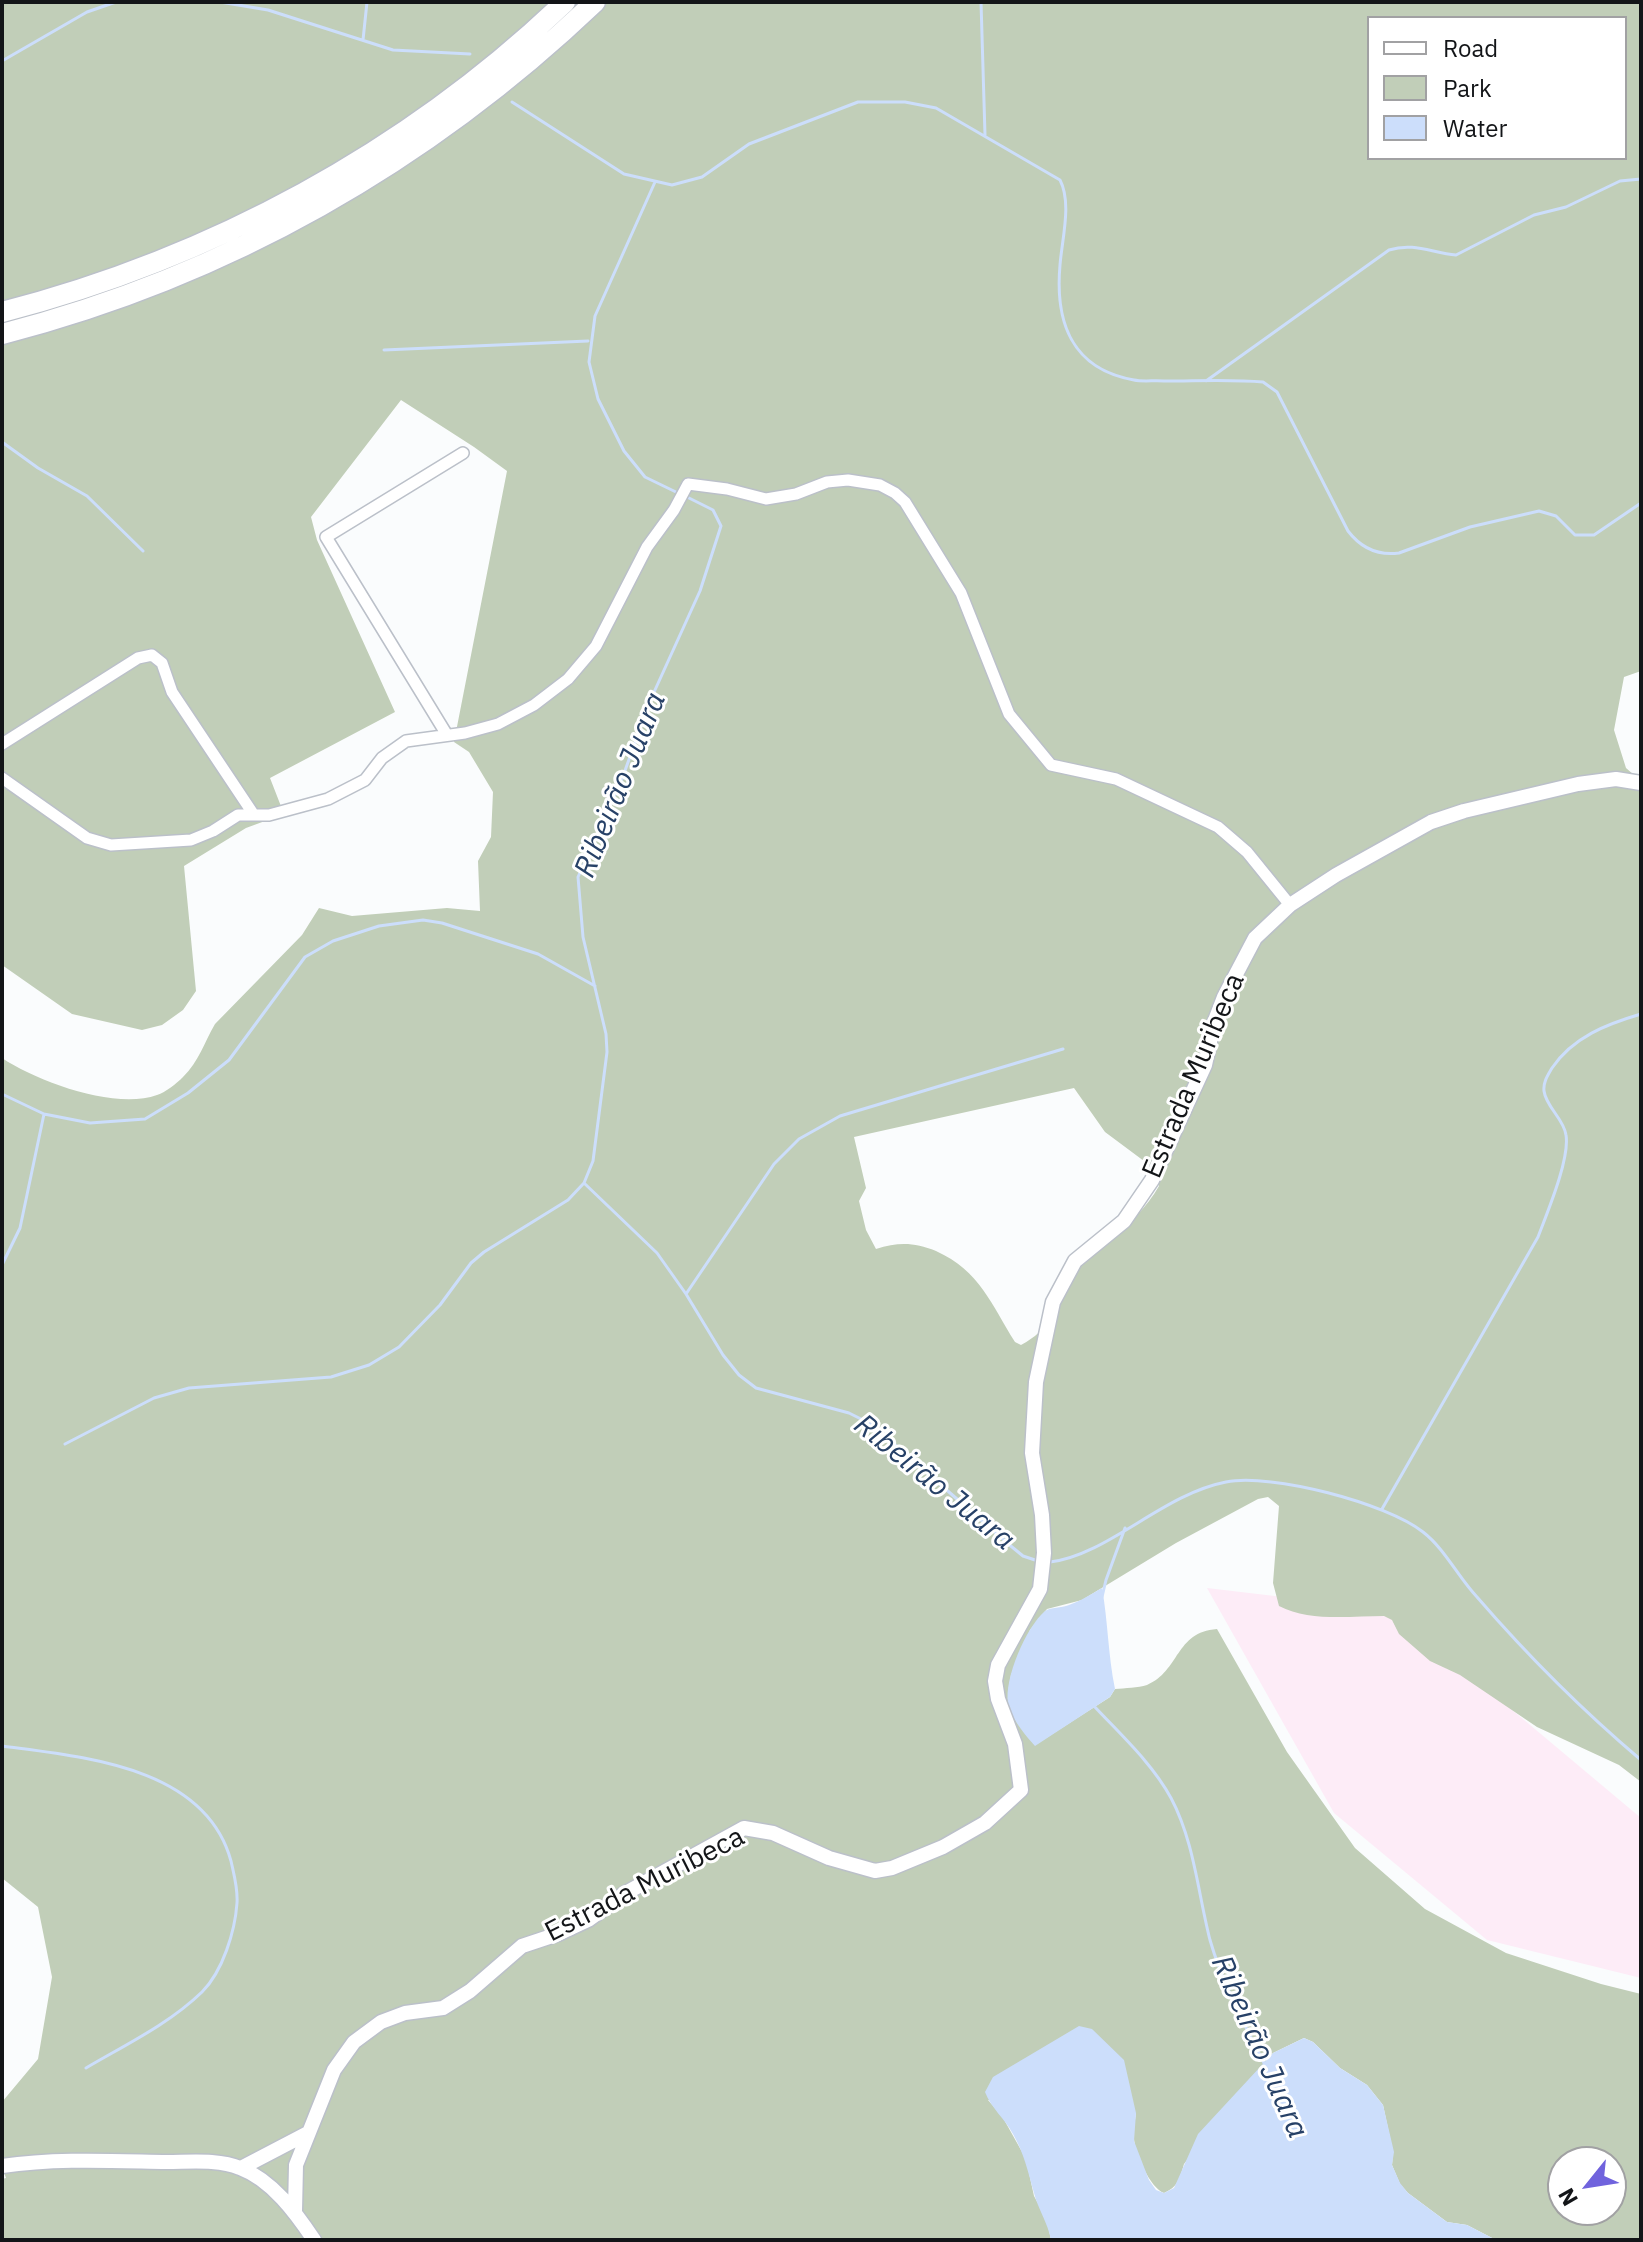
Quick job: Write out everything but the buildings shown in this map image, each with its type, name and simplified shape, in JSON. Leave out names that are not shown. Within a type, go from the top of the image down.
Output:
[{"type":"highway","points":[[2,312],[142,268],[217,237],[301,194],[371,153],[449,99],[565,2]]},
{"type":"highway","points":[[2,334],[111,302],[175,277],[263,238],[323,206],[405,156],[473,108],[595,2]]},
{"type":"street","points":[[447,735],[326,537],[463,453]]},
{"type":"street","points":[[2,778],[87,838],[111,845],[191,840],[238,815],[269,815],[328,799],[365,780],[392,749],[406,741],[481,730],[515,716],[568,679],[606,630],[639,561],[688,484],[727,489],[766,499],[796,494],[827,482],[866,481],[880,485],[905,502],[961,593],[1009,714],[1051,765],[1116,779],[1218,827],[1247,852],[1290,905]]},
{"type":"street","points":[[2,744],[138,658],[152,655],[162,663],[172,692],[254,815]]},
{"type":"street","name":"Estrada Muribeca","points":[[308,2133],[334,2070],[354,2042],[381,2022],[405,2013],[443,2008],[470,1991],[522,1946],[588,1920],[624,1894],[744,1828],[773,1833],[829,1858],[875,1871],[892,1868],[943,1847],[985,1823],[1021,1790],[1015,1744],[998,1699],[995,1681],[998,1665],[1040,1589],[1044,1553],[1042,1515],[1032,1453],[1036,1382],[1053,1302],[1075,1261],[1124,1221],[1152,1180],[1205,1065],[1214,1023],[1255,938],[1290,905],[1398,839],[1448,815],[1578,784],[1616,779],[1641,783]]},
{"type":"street","points":[[241,2168],[308,2133]]},
{"type":"street","points":[[295,2211],[296,2165],[308,2133]]},
{"type":"street","points":[[2,2166],[38,2161],[136,2161],[211,2162],[241,2168],[267,2185],[295,2211],[314,2240]]},
{"type":"shaded area","points":[[1207,1588],[1393,1610],[1641,1818],[1641,1978],[1487,1940],[1334,1813]]},
{"type":"green space","points":[[2,2],[1641,2],[1641,671],[1624,677],[1614,730],[1626,768],[1641,781],[1641,1782],[1619,1765],[1537,1727],[1460,1675],[1430,1661],[1399,1634],[1392,1620],[1384,1616],[1316,1616],[1279,1606],[1273,1583],[1279,1506],[1268,1497],[1258,1499],[1176,1543],[1082,1600],[1047,1609],[1030,1630],[1011,1675],[1008,1706],[1035,1745],[1110,1697],[1115,1689],[1143,1686],[1158,1679],[1193,1637],[1217,1629],[1287,1752],[1355,1848],[1425,1909],[1506,1953],[1641,1994],[1641,2240],[1496,2240],[1467,2225],[1447,2222],[1400,2184],[1392,2165],[1393,2152],[1383,2105],[1367,2085],[1340,2068],[1313,2042],[1304,2038],[1273,2053],[1184,2164],[1175,2185],[1164,2193],[1149,2177],[1137,2153],[1134,2136],[1136,2113],[988,2100],[1002,2116],[1026,2159],[1034,2196],[1047,2220],[1051,2240],[2,2240],[2,2179],[6,2178],[2,2167],[2,2102],[38,2059],[52,1977],[38,1907],[2,1878],[2,1058],[36,1076],[77,1091],[120,1099],[157,1095],[189,1071],[215,1024],[302,935],[319,908],[352,916],[447,908],[480,911],[478,861],[491,837],[493,792],[469,752],[454,742],[507,471],[401,400],[311,517],[317,540],[395,712],[270,778],[284,814],[246,828],[184,866],[196,991],[183,1010],[162,1025],[142,1030],[72,1014],[2,965]],"holes":[[[1074,1088],[1105,1132],[1152,1167],[1159,1186],[1137,1215],[1053,1285],[1047,1321],[1038,1333],[1021,1345],[1015,1342],[983,1290],[964,1268],[936,1251],[920,1246],[899,1244],[876,1249],[866,1230],[859,1201],[866,1188],[854,1137]]]},
{"type":"water","points":[[1102,1588],[1115,1689],[1110,1697],[1035,1746],[1015,1720],[1008,1703],[1009,1681],[1018,1654],[1045,1611],[1066,1606]]},
{"type":"water","points":[[1079,2026],[1092,2029],[1124,2060],[1136,2113],[1134,2141],[1156,2190],[1164,2193],[1174,2188],[1198,2134],[1273,2053],[1304,2038],[1313,2042],[1340,2068],[1367,2085],[1383,2105],[1394,2152],[1392,2165],[1408,2193],[1447,2222],[1467,2225],[1496,2240],[1051,2240],[1020,2148],[985,2092],[993,2077]]},
{"type":"waterway","name":"Ribeirão Juara","points":[[2,61],[87,12],[116,2]]},
{"type":"waterway","name":"Ribeirão Juara","points":[[220,2],[268,10],[393,50],[470,54]]},
{"type":"waterway","points":[[363,40],[367,2]]},
{"type":"waterway","points":[[981,2],[985,135]]},
{"type":"waterway","points":[[512,102],[624,174],[672,185],[702,177],[749,144],[858,102],[905,102],[936,108],[1060,180],[1066,210],[1060,265],[1061,305],[1065,323],[1082,354],[1113,374],[1138,381],[1263,382],[1277,392],[1348,531],[1364,546],[1377,552],[1399,553],[1470,527],[1539,511],[1556,516],[1575,535],[1594,535],[1641,503]]},
{"type":"waterway","points":[[1206,381],[1389,250],[1415,248],[1456,255],[1534,215],[1566,207],[1620,181],[1641,179]]},
{"type":"waterway","name":"Ribeirão Juara","points":[[655,182],[595,316],[589,362],[598,399],[624,451],[645,477],[678,493]]},
{"type":"waterway","points":[[384,350],[588,341]]},
{"type":"waterway","points":[[2,442],[38,468],[87,496],[143,551]]},
{"type":"waterway","name":"Ribeirão Juara","points":[[65,1444],[154,1398],[189,1388],[331,1377],[369,1365],[399,1347],[440,1305],[471,1263],[568,1200],[584,1183],[593,1161],[607,1052],[606,1034],[583,937],[578,877],[622,779],[650,701],[700,591],[721,526],[713,510],[685,496]]},
{"type":"waterway","points":[[2,1094],[44,1114],[90,1123],[145,1119],[188,1093],[229,1060],[305,957],[333,941],[379,926],[423,920],[442,923],[538,954],[595,986]]},
{"type":"waterway","points":[[1382,1509],[1538,1237],[1547,1214],[1565,1158],[1566,1145],[1565,1129],[1545,1097],[1547,1076],[1560,1057],[1580,1040],[1603,1027],[1641,1014]]},
{"type":"waterway","points":[[686,1294],[774,1164],[799,1139],[840,1116],[1063,1049]]},
{"type":"waterway","points":[[2,1265],[20,1228],[44,1114]]},
{"type":"waterway","name":"Ribeirão Juara","points":[[584,1183],[657,1253],[739,1375],[756,1388],[849,1413],[871,1424],[1012,1547],[1023,1556],[1038,1561]]},
{"type":"waterway","points":[[1050,1562],[1093,1548],[1180,1499],[1226,1482],[1246,1480],[1299,1486],[1357,1501],[1406,1521],[1431,1539],[1496,1619],[1598,1722],[1641,1760]]},
{"type":"waterway","name":"Ribeirão Juara","points":[[1102,1597],[1125,1528]]},
{"type":"waterway","name":"Ribeirão Juara","points":[[1093,1705],[1145,1761],[1171,1798],[1190,1849],[1215,1956],[1264,2063]]},
{"type":"waterway","points":[[2,1746],[103,1762],[168,1786],[196,1804],[217,1829],[231,1861],[237,1892],[236,1914],[227,1950],[209,1983],[189,2004],[161,2024],[86,2068]]}]
